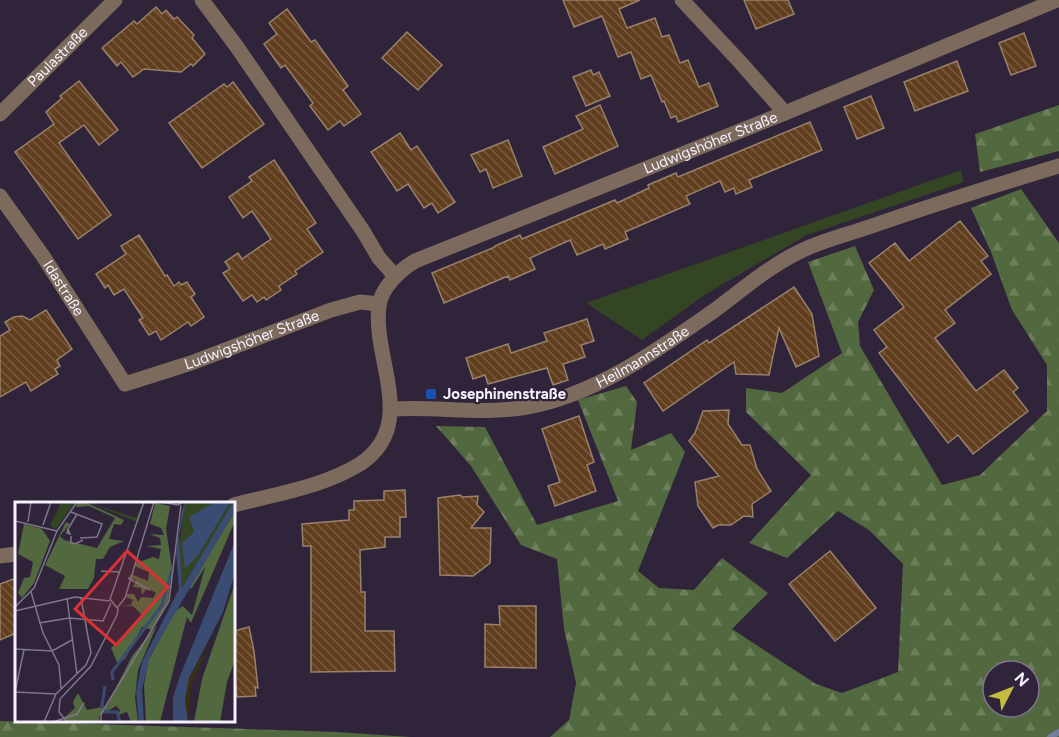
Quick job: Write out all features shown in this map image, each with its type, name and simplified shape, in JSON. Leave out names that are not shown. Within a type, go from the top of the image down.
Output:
[{"type":"street","name":"Paulastraße","points":[[0,114],[115,0]]},
{"type":"street","points":[[202,0],[237,46],[379,258],[394,276]]},
{"type":"street","points":[[682,0],[785,113]]},
{"type":"street","name":"Ludwigshöher Straße","points":[[392,409],[380,338],[379,304],[394,276],[415,261],[785,113],[1057,0]]},
{"type":"street","name":"Heilmannstraße","points":[[392,409],[458,409],[487,412],[526,408],[557,401],[629,366],[715,309],[759,276],[798,252],[897,217],[1059,166]]},
{"type":"street","name":"Idastraße","points":[[0,196],[44,256],[125,384]]},
{"type":"street","name":"Ludwigshöher Straße","points":[[125,384],[191,363],[331,310],[360,302],[379,304]]},
{"type":"street","points":[[236,504],[320,482],[361,463],[384,437],[392,409]]},
{"type":"street","points":[[0,556],[15,554]]},
{"type":"green space","points":[[1059,105],[1059,151],[980,172],[975,134]]},
{"type":"green space","points":[[961,170],[964,182],[807,235],[706,294],[642,340],[586,303]]},
{"type":"green space","points":[[1021,189],[1059,243],[1059,737],[550,737],[569,720],[576,683],[564,629],[557,559],[521,545],[471,466],[436,426],[485,427],[537,525],[618,501],[578,400],[626,386],[637,402],[631,450],[671,433],[685,452],[638,571],[659,588],[694,590],[722,558],[768,593],[732,629],[816,684],[842,693],[898,672],[903,564],[869,530],[838,511],[787,558],[749,543],[811,475],[746,412],[746,388],[782,393],[842,353],[808,262],[855,246],[874,290],[858,322],[860,346],[942,485],[980,475],[1047,411],[1047,365],[1012,310],[991,252],[971,208]]},
{"type":"green space","points":[[0,721],[337,732],[411,737],[0,737]]},
{"type":"building","points":[[563,0],[640,0],[619,9],[627,28],[655,18],[662,37],[669,35],[680,63],[688,60],[699,87],[709,83],[718,106],[678,122],[676,116],[671,118],[651,75],[641,79],[631,52],[618,57],[602,16],[574,27]]},
{"type":"building","points":[[744,0],[788,0],[794,14],[756,29]]},
{"type":"building","points":[[156,7],[162,14],[166,10],[174,19],[177,17],[194,35],[192,38],[205,54],[193,66],[191,64],[181,72],[144,69],[133,77],[121,62],[117,66],[102,48],[134,21],[137,24]]},
{"type":"building","points":[[287,9],[311,42],[315,40],[348,86],[343,90],[361,114],[344,126],[340,121],[328,130],[310,106],[313,103],[285,65],[281,68],[264,44],[277,34],[269,23]]},
{"type":"building","points":[[407,32],[442,65],[418,90],[382,58]]},
{"type":"building","points":[[1024,33],[1036,66],[1011,75],[999,43]]},
{"type":"building","points":[[957,61],[968,91],[915,111],[904,82]]},
{"type":"building","points":[[591,70],[593,75],[599,72],[610,96],[586,106],[573,77]]},
{"type":"building","points":[[79,81],[118,130],[99,145],[84,125],[59,143],[111,215],[78,239],[15,152],[54,124],[46,112],[62,98],[60,96]]},
{"type":"building","points":[[233,82],[264,124],[202,168],[169,123],[224,84],[227,87]]},
{"type":"building","points":[[871,96],[884,128],[857,139],[844,107]]},
{"type":"building","points":[[600,105],[618,146],[555,174],[543,147],[583,129],[576,116]]},
{"type":"building","points":[[810,122],[822,150],[749,180],[752,187],[736,194],[734,188],[725,192],[720,181],[686,196],[690,204],[625,232],[628,239],[605,249],[603,244],[577,255],[570,240],[530,258],[535,269],[510,280],[508,276],[444,303],[432,273],[520,235],[522,239],[615,200],[617,203],[649,188],[648,185],[676,173],[678,177]]},
{"type":"building","points":[[400,133],[411,150],[417,146],[455,202],[438,213],[432,203],[424,208],[408,184],[397,191],[371,152]]},
{"type":"building","points":[[508,140],[522,176],[493,188],[486,169],[480,172],[471,155]]},
{"type":"building","points":[[274,160],[316,223],[307,229],[323,252],[295,271],[297,274],[279,286],[281,290],[266,300],[264,297],[257,302],[252,295],[243,301],[223,273],[230,269],[225,262],[238,253],[242,259],[271,239],[252,211],[243,218],[229,197],[252,181],[249,177]]},
{"type":"building","points":[[960,221],[988,256],[981,261],[991,274],[945,310],[955,323],[935,338],[976,391],[1004,370],[1018,388],[1013,392],[1028,411],[973,454],[958,435],[948,443],[879,353],[887,347],[874,330],[904,307],[869,263],[895,243],[909,261]]},
{"type":"building","points":[[139,235],[174,286],[179,282],[181,285],[187,282],[195,294],[191,297],[204,317],[191,326],[188,322],[161,340],[156,331],[149,335],[139,320],[143,318],[124,289],[114,295],[108,285],[105,288],[96,274],[126,254],[121,246]]},
{"type":"building","points":[[794,287],[812,314],[819,356],[796,367],[779,328],[769,375],[736,374],[734,362],[663,411],[644,383],[707,340],[709,343]]},
{"type":"building","points":[[46,310],[72,349],[57,360],[60,366],[55,369],[58,374],[31,391],[26,382],[0,397],[0,336],[10,330],[5,322],[22,316],[30,320]]},
{"type":"building","points":[[587,319],[594,341],[581,345],[585,357],[563,364],[568,380],[553,385],[547,368],[488,384],[485,375],[473,379],[466,358],[508,344],[511,353],[547,341],[544,333]]},
{"type":"building","points":[[729,410],[728,424],[742,445],[750,445],[757,469],[771,491],[752,504],[753,517],[744,516],[731,525],[718,525],[713,528],[698,506],[695,482],[719,476],[689,441],[695,433],[703,411]]},
{"type":"building","points":[[579,416],[594,462],[587,465],[596,491],[555,506],[548,486],[560,482],[542,429]]},
{"type":"building","points":[[405,490],[406,517],[400,517],[400,537],[385,537],[385,547],[360,550],[361,592],[365,592],[365,631],[394,631],[395,671],[311,672],[311,546],[303,546],[302,524],[349,520],[349,510],[354,510],[354,501],[384,500],[384,491]]},
{"type":"building","points":[[460,495],[463,497],[478,496],[477,505],[484,512],[471,528],[491,528],[490,563],[473,576],[440,575],[438,498]]},
{"type":"building","points":[[830,551],[876,608],[835,641],[789,584]]},
{"type":"building","points":[[15,578],[15,633],[0,640],[0,584]]},
{"type":"building","points":[[499,606],[536,606],[536,668],[485,667],[485,624],[500,625]]},
{"type":"building","points":[[249,627],[258,688],[255,687],[256,696],[237,697],[236,630]]},
{"type":"waterway","points":[[1050,737],[1059,732]]},
{"type":"place","name":"Josephinenstraße","points":[[431,394]]}]
